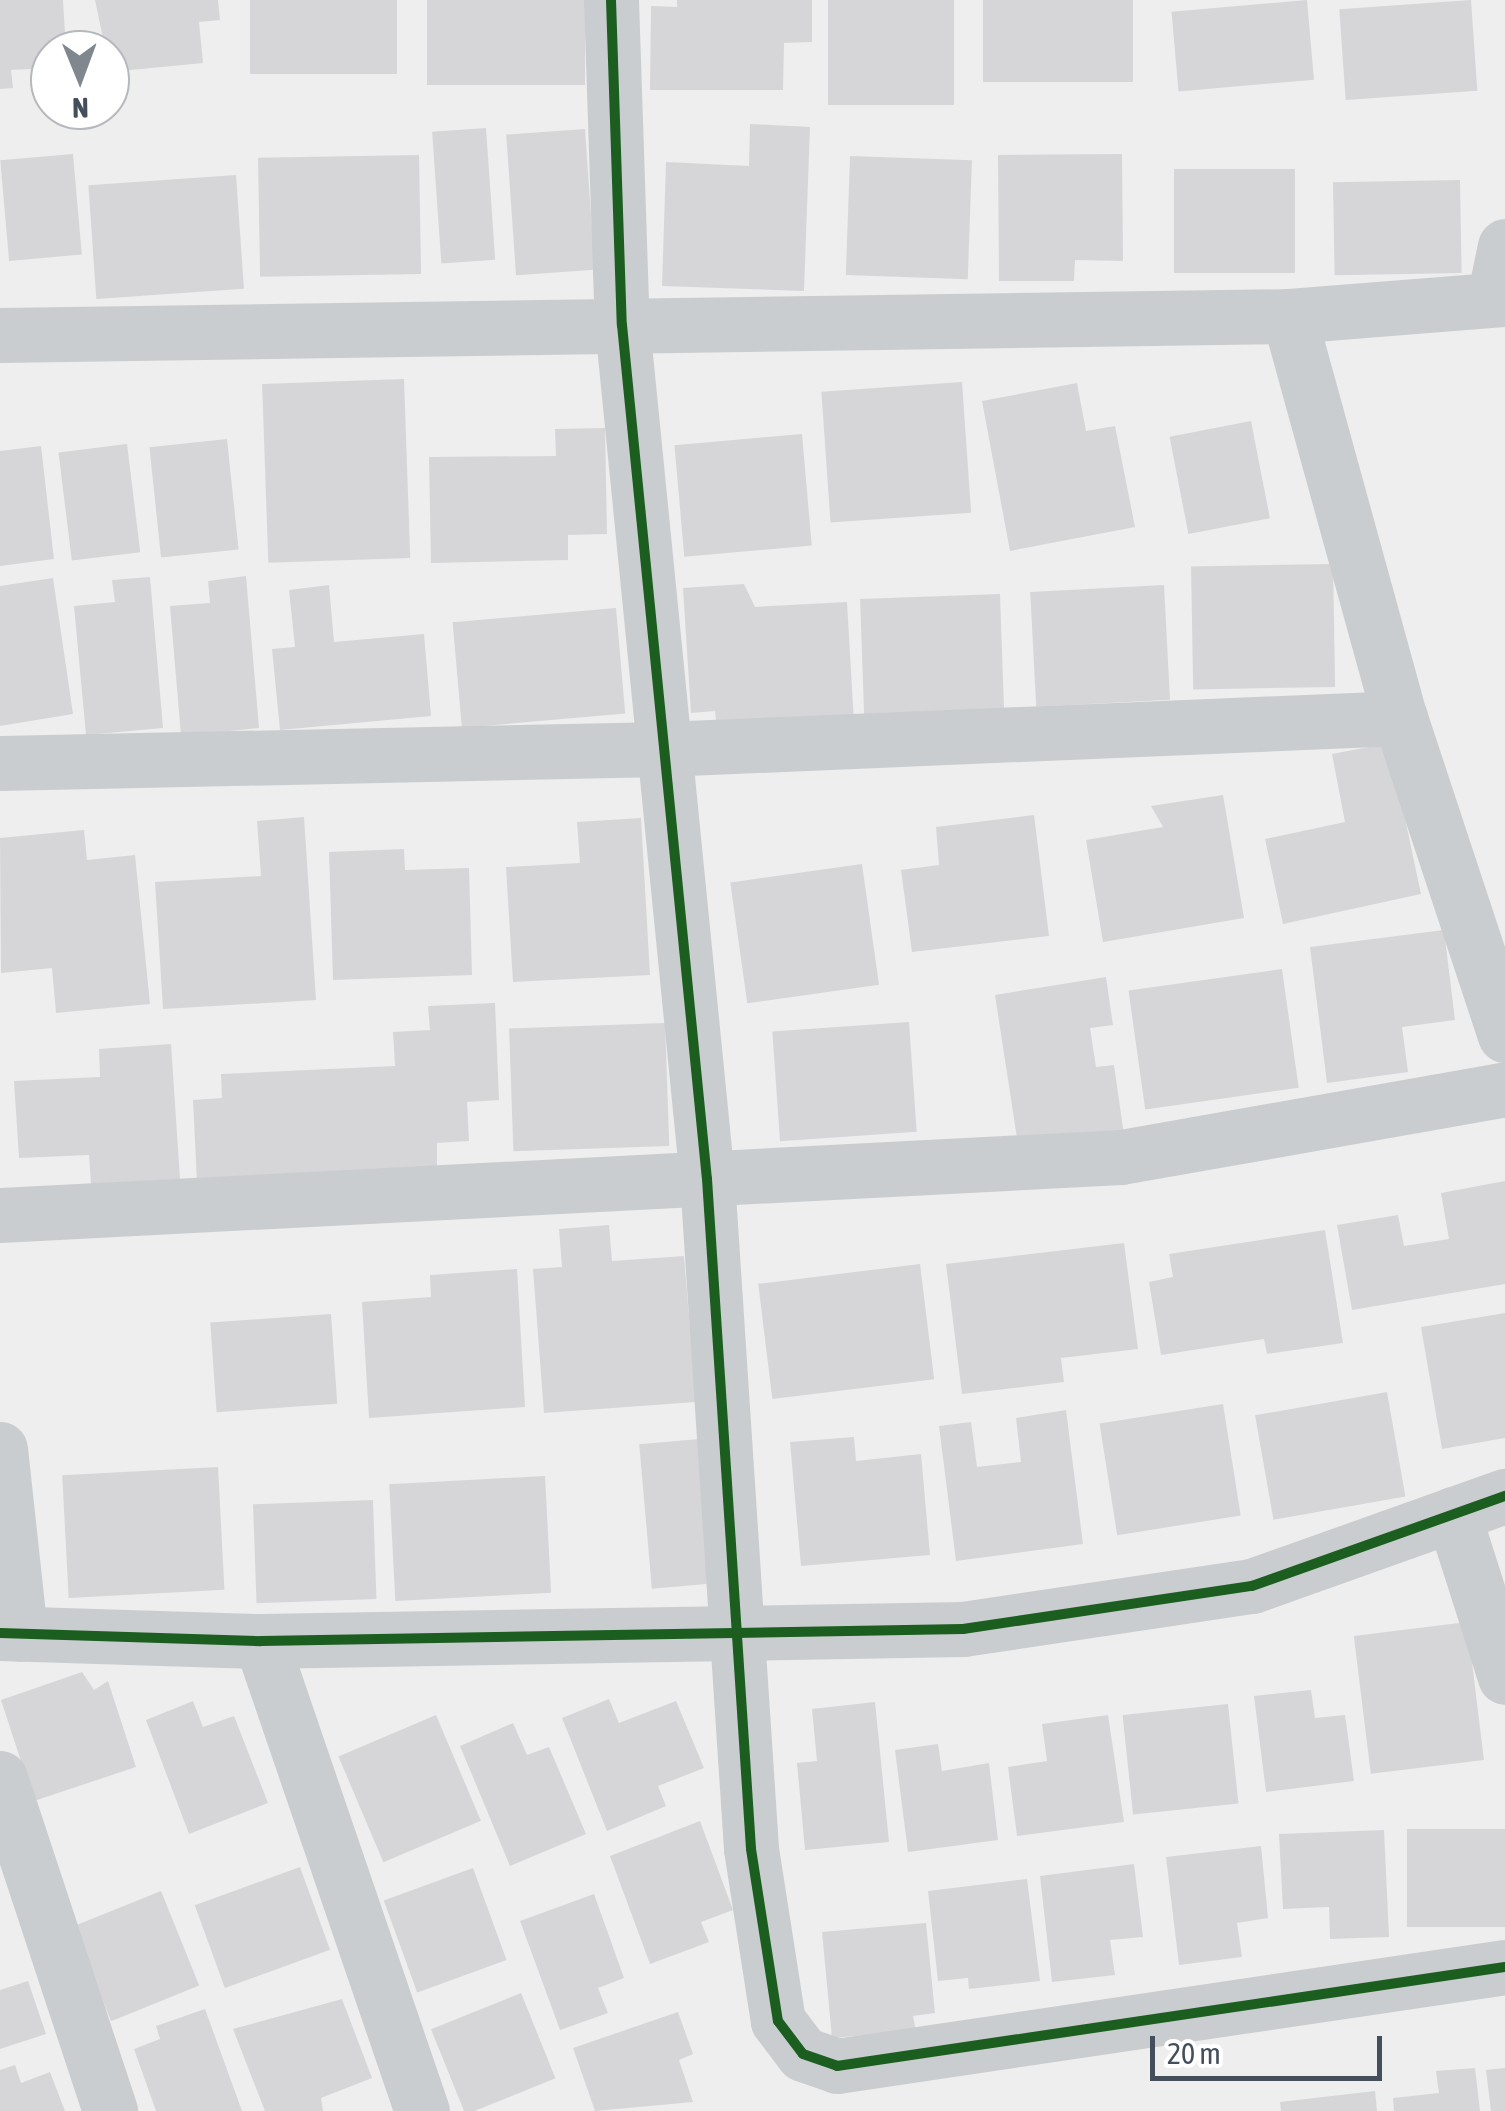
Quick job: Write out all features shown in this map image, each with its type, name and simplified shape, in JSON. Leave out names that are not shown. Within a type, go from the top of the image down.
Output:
[{"type":"street","points":[[611,0],[622,325],[707,1178],[741,1626],[751,1849],[778,2021],[803,2054],[837,2066],[1505,1967]]},
{"type":"street","points":[[0,335],[1290,316],[1499,299],[1505,246]]},
{"type":"street","points":[[1290,316],[1400,718],[1505,1034]]},
{"type":"street","points":[[0,763],[663,749],[1400,718]]},
{"type":"street","points":[[0,1214],[1120,1157],[1505,1089]]},
{"type":"street","points":[[0,1449],[10,1633],[261,1641],[741,1626],[963,1629],[1252,1586],[1505,1496]]},
{"type":"street","points":[[1453,1514],[1505,1677]]},
{"type":"street","points":[[261,1641],[422,2111]]},
{"type":"street","points":[[0,1778],[110,2111]]},
{"type":"building","points":[[0,0],[63,0],[65,30],[30,30],[30,69],[11,70],[13,88],[0,89]]},
{"type":"building","points":[[95,0],[218,0],[220,20],[199,22],[203,63],[130,70],[130,30],[101,30]]},
{"type":"building","points":[[250,0],[397,0],[397,74],[250,74]]},
{"type":"building","points":[[427,0],[585,0],[585,85],[427,85]]},
{"type":"building","points":[[677,0],[812,0],[812,42],[784,43],[783,90],[650,90],[651,6],[677,7]]},
{"type":"building","points":[[828,0],[954,0],[954,105],[828,105]]},
{"type":"building","points":[[983,0],[1133,0],[1133,82],[983,82]]},
{"type":"building","points":[[1307,0],[1314,80],[1178,92],[1172,12]]},
{"type":"building","points":[[1471,0],[1477,91],[1346,100],[1339,9]]},
{"type":"building","points":[[750,124],[810,127],[804,291],[662,286],[666,162],[749,166]]},
{"type":"building","points":[[486,128],[495,260],[441,263],[432,132]]},
{"type":"building","points":[[585,129],[595,270],[516,275],[506,135]]},
{"type":"building","points":[[73,154],[82,255],[9,261],[0,160]]},
{"type":"building","points":[[1122,154],[1123,261],[1075,260],[1074,281],[999,281],[998,155]]},
{"type":"building","points":[[419,155],[421,274],[260,277],[258,158]]},
{"type":"building","points":[[850,156],[972,160],[968,279],[846,275]]},
{"type":"building","points":[[1174,169],[1295,169],[1295,273],[1174,273]]},
{"type":"building","points":[[236,175],[244,289],[96,299],[88,185]]},
{"type":"building","points":[[1460,180],[1462,273],[1335,275],[1333,182]]},
{"type":"building","points":[[404,379],[410,558],[268,563],[262,384]]},
{"type":"building","points":[[962,382],[971,513],[830,523],[821,392]]},
{"type":"building","points":[[1077,383],[1086,431],[1115,426],[1135,527],[1010,551],[982,401]]},
{"type":"building","points":[[1251,421],[1270,518],[1188,534],[1170,437]]},
{"type":"building","points":[[605,428],[607,534],[568,535],[568,560],[431,563],[429,457],[556,456],[555,429]]},
{"type":"building","points":[[802,434],[812,546],[684,557],[674,445]]},
{"type":"building","points":[[227,439],[239,549],[161,558],[149,447]]},
{"type":"building","points":[[127,444],[140,552],[72,561],[59,452]]},
{"type":"building","points":[[41,446],[54,559],[0,566],[0,451]]},
{"type":"building","points":[[1333,564],[1335,687],[1193,689],[1191,566]]},
{"type":"building","points":[[246,576],[259,728],[181,736],[170,606],[210,603],[208,581]]},
{"type":"building","points":[[150,577],[163,728],[86,735],[74,606],[115,602],[112,580]]},
{"type":"building","points":[[53,578],[73,714],[0,726],[0,586]]},
{"type":"building","points":[[744,584],[755,607],[847,602],[854,723],[717,732],[715,711],[691,713],[683,588]]},
{"type":"building","points":[[329,585],[334,642],[424,634],[431,716],[280,730],[272,649],[295,647],[289,590]]},
{"type":"building","points":[[1164,585],[1170,700],[1036,707],[1030,592]]},
{"type":"building","points":[[1000,594],[1004,710],[864,715],[860,599]]},
{"type":"building","points":[[616,608],[625,714],[462,728],[453,622]]},
{"type":"building","points":[[1389,743],[1421,894],[1283,924],[1265,839],[1345,822],[1332,754]]},
{"type":"building","points":[[1223,795],[1244,918],[1103,942],[1086,840],[1163,827],[1151,806]]},
{"type":"building","points":[[1034,815],[1049,936],[912,952],[901,870],[939,865],[936,827]]},
{"type":"building","points":[[304,817],[316,1000],[163,1009],[155,882],[261,876],[257,821]]},
{"type":"building","points":[[641,818],[650,975],[513,982],[506,867],[580,863],[577,822]]},
{"type":"building","points":[[84,830],[87,860],[135,855],[150,1004],[56,1013],[52,968],[1,973],[0,838]]},
{"type":"building","points":[[404,849],[405,870],[469,868],[472,975],[333,980],[329,852]]},
{"type":"building","points":[[862,864],[879,985],[747,1003],[730,883]]},
{"type":"building","points":[[1444,930],[1455,1020],[1402,1027],[1408,1072],[1327,1083],[1310,947]]},
{"type":"building","points":[[1282,969],[1299,1088],[1145,1109],[1129,991]]},
{"type":"building","points":[[1106,977],[1113,1025],[1090,1028],[1096,1067],[1114,1065],[1124,1135],[1019,1151],[995,995]]},
{"type":"building","points":[[495,1003],[499,1100],[467,1102],[469,1141],[437,1143],[437,1170],[197,1182],[193,1100],[222,1098],[221,1074],[395,1066],[393,1032],[430,1030],[428,1006]]},
{"type":"building","points":[[909,1022],[917,1132],[780,1141],[772,1032]]},
{"type":"building","points":[[665,1023],[669,1146],[513,1151],[509,1028]]},
{"type":"building","points":[[171,1044],[180,1179],[91,1184],[89,1155],[19,1158],[14,1081],[100,1077],[99,1049]]},
{"type":"building","points":[[1505,1181],[1505,1284],[1352,1310],[1337,1225],[1398,1215],[1404,1246],[1449,1239],[1441,1193]]},
{"type":"building","points":[[609,1225],[612,1261],[684,1256],[696,1402],[544,1413],[533,1269],[562,1267],[559,1229]]},
{"type":"building","points":[[1325,1230],[1343,1343],[1267,1354],[1264,1339],[1161,1355],[1149,1282],[1173,1277],[1169,1254]]},
{"type":"building","points":[[1124,1243],[1138,1349],[1061,1358],[1064,1382],[962,1394],[946,1264]]},
{"type":"building","points":[[920,1264],[934,1379],[772,1399],[758,1284]]},
{"type":"building","points":[[517,1269],[525,1407],[369,1418],[362,1302],[431,1297],[430,1275]]},
{"type":"building","points":[[1505,1313],[1505,1438],[1442,1449],[1421,1327]]},
{"type":"building","points":[[331,1314],[337,1404],[217,1412],[210,1322]]},
{"type":"building","points":[[1387,1392],[1405,1496],[1273,1520],[1255,1415]]},
{"type":"building","points":[[1223,1404],[1241,1516],[1117,1535],[1100,1424]]},
{"type":"building","points":[[1066,1410],[1083,1544],[956,1561],[939,1426],[971,1422],[977,1467],[1021,1462],[1016,1418]]},
{"type":"building","points":[[854,1437],[856,1461],[921,1454],[930,1555],[801,1566],[790,1442]]},
{"type":"building","points":[[699,1439],[712,1583],[652,1589],[639,1444]]},
{"type":"building","points":[[218,1467],[224,1590],[69,1598],[62,1475]]},
{"type":"building","points":[[545,1476],[551,1593],[395,1601],[389,1484]]},
{"type":"building","points":[[373,1500],[376,1599],[257,1603],[253,1504]]},
{"type":"building","points":[[1467,1622],[1484,1760],[1371,1774],[1354,1636]]},
{"type":"building","points":[[82,1672],[94,1690],[108,1681],[136,1767],[34,1801],[1,1700]]},
{"type":"building","points":[[1311,1690],[1315,1718],[1345,1715],[1354,1781],[1266,1792],[1254,1696]]},
{"type":"building","points":[[609,1699],[619,1723],[676,1701],[704,1768],[658,1786],[666,1806],[607,1831],[562,1718]]},
{"type":"building","points":[[193,1701],[203,1727],[234,1716],[268,1803],[189,1834],[146,1720]]},
{"type":"building","points":[[875,1702],[889,1842],[805,1850],[797,1763],[817,1761],[812,1709]]},
{"type":"building","points":[[1228,1704],[1238,1803],[1133,1815],[1123,1715]]},
{"type":"building","points":[[436,1715],[481,1821],[383,1862],[338,1756]]},
{"type":"building","points":[[1108,1715],[1124,1822],[1017,1836],[1008,1767],[1047,1761],[1042,1724]]},
{"type":"building","points":[[513,1723],[527,1755],[549,1747],[586,1834],[510,1866],[460,1746]]},
{"type":"building","points":[[938,1744],[942,1771],[989,1763],[998,1840],[908,1852],[895,1750]]},
{"type":"building","points":[[700,1821],[733,1910],[701,1922],[709,1942],[650,1964],[610,1856]]},
{"type":"building","points":[[1407,1829],[1505,1829],[1505,1927],[1407,1927]]},
{"type":"building","points":[[1384,1830],[1389,1937],[1330,1939],[1329,1907],[1283,1909],[1279,1834]]},
{"type":"building","points":[[1261,1846],[1268,1918],[1237,1923],[1242,1957],[1179,1965],[1166,1857]]},
{"type":"building","points":[[1134,1864],[1143,1937],[1110,1940],[1115,1975],[1052,1982],[1040,1876]]},
{"type":"building","points":[[300,1867],[330,1950],[225,1988],[195,1905]]},
{"type":"building","points":[[473,1868],[507,1960],[417,1993],[384,1900]]},
{"type":"building","points":[[1027,1879],[1040,1981],[969,1989],[968,1978],[938,1981],[928,1891]]},
{"type":"building","points":[[161,1891],[199,1986],[111,2021],[73,1927]]},
{"type":"building","points":[[594,1894],[624,1978],[598,1988],[608,2013],[560,2030],[520,1921]]},
{"type":"building","points":[[926,1923],[935,2013],[913,2016],[916,2031],[832,2038],[822,1932]]},
{"type":"building","points":[[28,1981],[46,2034],[0,2049],[0,1990]]},
{"type":"building","points":[[521,1993],[555,2078],[475,2111],[464,2111],[431,2029]]},
{"type":"building","points":[[342,1999],[372,2078],[321,2098],[323,2111],[265,2111],[233,2029]]},
{"type":"building","points":[[205,2009],[242,2111],[156,2111],[134,2049],[160,2039],[156,2026]]},
{"type":"building","points":[[678,2012],[693,2054],[679,2060],[693,2102],[595,2111],[573,2048]]},
{"type":"building","points":[[15,2065],[21,2083],[50,2072],[65,2111],[0,2111],[0,2070]]},
{"type":"building","points":[[1475,2068],[1480,2111],[1394,2111],[1393,2098],[1439,2093],[1436,2071]]},
{"type":"building","points":[[1505,2068],[1505,2111],[1491,2111],[1486,2070]]},
{"type":"building","points":[[1375,2091],[1377,2111],[1281,2111],[1280,2102]]},
{"type":"cycle path","points":[[611,0],[622,325],[707,1179],[751,1849],[778,2021],[803,2054],[837,2066],[1505,1967]]},
{"type":"cycle path","points":[[0,1633],[261,1641],[963,1629],[1252,1586],[1505,1496]]}]
